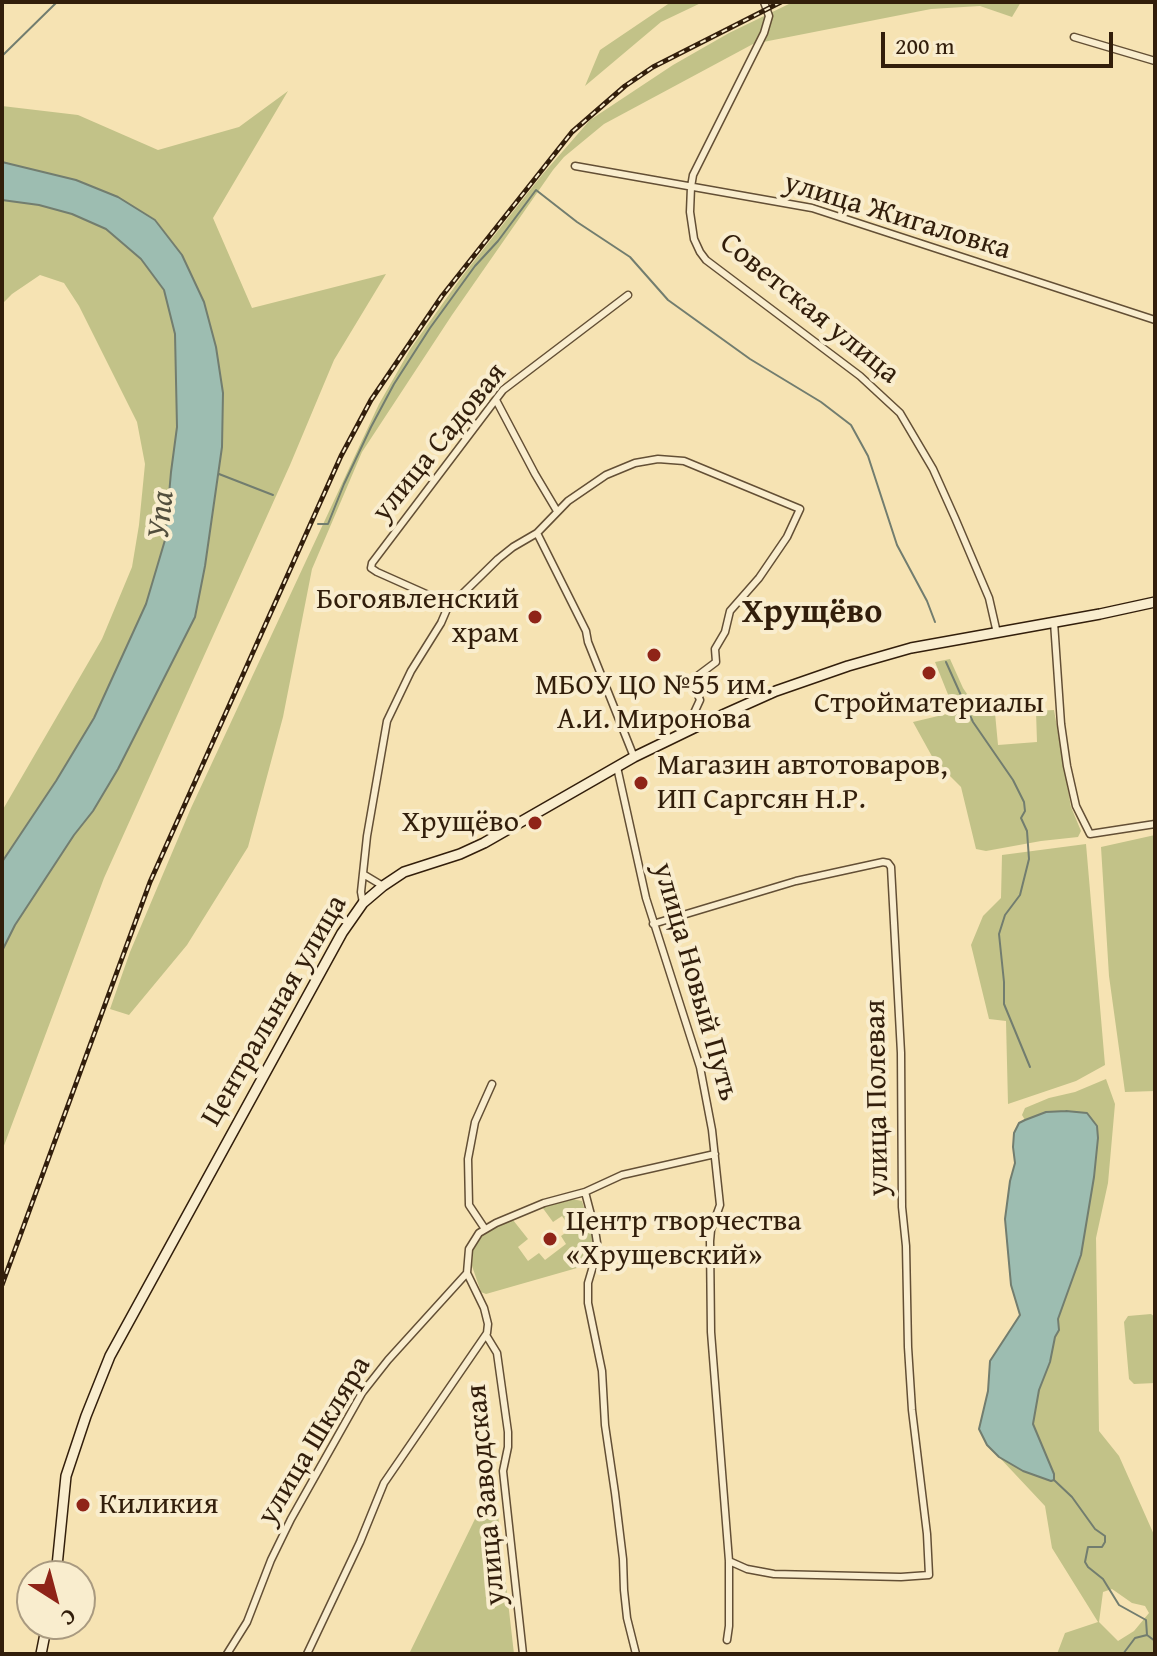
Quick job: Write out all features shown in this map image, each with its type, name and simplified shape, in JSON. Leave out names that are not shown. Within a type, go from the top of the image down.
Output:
[{"type":"main road","name":"Центральная улица","points":[[58,1560],[66,1476],[110,1356],[342,933],[363,903],[404,872],[450,858],[484,843],[634,757],[776,691],[911,648],[1155,602]]},
{"type":"street","points":[[691,187],[699,162],[764,33],[769,16],[764,2]]},
{"type":"street","points":[[1074,37],[1155,61]]},
{"type":"street","name":"улица Жигаловка","points":[[575,166],[812,208],[1155,320]]},
{"type":"street","name":"Советская улица","points":[[691,187],[691,229],[702,256],[860,376],[905,419],[933,469],[989,598],[997,633]]},
{"type":"street","name":"улица Садовая","points":[[451,605],[371,568],[372,562],[507,386],[628,295]]},
{"type":"street","points":[[496,400],[557,511]]},
{"type":"street","points":[[363,903],[361,892],[371,810],[387,721],[411,671],[451,605],[498,559],[537,533],[557,511],[586,489],[621,467],[652,459],[684,461],[800,509],[787,537],[759,578],[730,611],[725,632],[715,647],[716,662],[692,680],[700,700],[694,713],[700,725]]},
{"type":"street","points":[[537,533],[586,631],[634,757]]},
{"type":"street","points":[[1054,622],[1061,724],[1076,806],[1090,834],[1155,824]]},
{"type":"street","name":"улица Новый Путь","points":[[617,767],[653,924],[700,1067],[715,1154],[720,1205],[710,1241],[711,1332],[729,1561],[727,1640]]},
{"type":"street","name":"улица Полевая","points":[[653,924],[796,881],[883,862],[891,867],[901,1053],[902,1207],[907,1259],[908,1347],[929,1575],[774,1574],[747,1569],[729,1561]]},
{"type":"street","points":[[363,874],[383,886]]},
{"type":"street","points":[[492,1084],[475,1122],[468,1159],[469,1205],[485,1229],[544,1203],[585,1192],[622,1175],[715,1154]]},
{"type":"street","points":[[585,1192],[598,1249],[588,1283],[588,1303],[602,1371],[605,1425],[623,1559],[627,1618],[636,1654]]},
{"type":"street","name":"улица Шкляра","points":[[227,1654],[247,1622],[291,1519],[365,1388],[467,1273],[469,1249],[485,1229]]},
{"type":"street","name":"улица Заводская","points":[[467,1273],[484,1308],[488,1324],[486,1335],[497,1353],[508,1432],[503,1471],[523,1654]]},
{"type":"street","points":[[307,1654],[384,1483],[486,1335]]},
{"type":"green space","points":[[671,2],[703,2],[661,22],[585,86],[600,50]]},
{"type":"green space","points":[[793,2],[1021,2],[1012,17],[980,6],[931,9],[753,44],[604,124],[564,157],[452,315],[362,452],[312,569],[283,717],[248,847],[187,945],[129,1015],[110,1009],[130,952],[191,808],[379,404],[411,348],[463,275],[590,120],[673,65]]},
{"type":"green space","points":[[288,91],[213,218],[252,308],[386,274],[334,360],[104,878],[2,1151],[2,951],[15,925],[118,769],[195,617],[222,447],[223,393],[216,347],[204,302],[182,255],[156,220],[118,197],[76,180],[2,162],[2,106],[78,115],[158,150],[239,127]]},
{"type":"green space","points":[[2,200],[72,214],[106,229],[141,259],[164,291],[175,334],[177,427],[165,540],[146,604],[94,718],[2,862],[2,811],[102,639],[132,567],[145,464],[137,422],[79,306],[64,283],[40,275],[2,304]]},
{"type":"green space","points":[[950,659],[973,703],[989,699],[995,713],[998,745],[1037,742],[1036,711],[1054,710],[1071,807],[1081,831],[1078,837],[986,851],[976,849],[961,787],[934,760],[913,722],[955,712],[935,662]]},
{"type":"green space","points":[[1155,835],[1155,1091],[1125,1092],[1109,976],[1101,847]]},
{"type":"green space","points":[[1086,844],[1105,1065],[1076,1081],[1008,1104],[1006,1021],[989,1019],[971,945],[983,916],[1001,898],[1002,855]]},
{"type":"green space","points":[[1106,1079],[1115,1104],[1108,1183],[1096,1238],[1099,1431],[1119,1456],[1155,1537],[1155,1654],[1057,1654],[1065,1633],[1098,1622],[1052,1548],[1045,1506],[999,1457],[1047,1480],[1054,1477],[1033,1424],[1039,1390],[1059,1330],[1058,1319],[1081,1255],[1086,1219],[1083,1113],[1046,1112],[1025,1120],[1022,1115],[1025,1108]],"holes":[[[1112,1589],[1132,1603],[1145,1606],[1149,1613],[1134,1631],[1118,1641],[1099,1622],[1103,1592]]]},
{"type":"green space","points":[[572,1199],[582,1201],[595,1243],[591,1264],[486,1294],[481,1292],[472,1266],[473,1247],[480,1238],[513,1220],[528,1239],[518,1247],[528,1261],[539,1253],[545,1260],[566,1244],[561,1236],[571,1229],[562,1216],[553,1222],[542,1207]]},
{"type":"green space","points":[[1151,1314],[1155,1317],[1155,1383],[1134,1384],[1129,1379],[1124,1322],[1128,1316]]},
{"type":"green space","points":[[494,1480],[514,1654],[409,1654]]},
{"type":"shaded area","points":[[2,162],[76,180],[118,197],[155,220],[182,255],[204,302],[216,347],[223,393],[222,447],[195,617],[118,769],[15,925],[2,951],[2,862],[94,718],[146,604],[165,540],[177,427],[175,334],[164,290],[141,259],[106,229],[72,214],[2,200]]},
{"type":"shaded area","points":[[1046,1112],[1087,1113],[1097,1126],[1098,1138],[1081,1255],[1058,1319],[1059,1330],[1039,1390],[1033,1424],[1054,1474],[1051,1481],[1023,1471],[999,1457],[987,1445],[979,1429],[988,1391],[990,1361],[1020,1315],[1011,1285],[1005,1219],[1015,1163],[1014,1133],[1019,1123],[1025,1120]]},
{"type":"waterway","points":[[2,56],[57,2]]},
{"type":"waterway","points":[[318,524],[328,524],[371,427],[430,328],[536,190],[630,257],[668,300],[750,359],[821,402],[851,425],[868,456],[897,545],[935,622]]},
{"type":"waterway","points":[[219,474],[273,495]]},
{"type":"waterway","points":[[946,662],[973,722],[1013,780],[1024,802],[1025,811],[1021,818],[1027,831],[1029,859],[1020,895],[1005,915],[999,934],[1004,1004],[1030,1067]]},
{"type":"waterway","points":[[1054,1480],[1072,1497],[1095,1529],[1105,1536],[1102,1547],[1088,1547],[1085,1562],[1088,1567],[1103,1579],[1119,1605],[1146,1620],[1147,1635],[1135,1638],[1123,1654]]},
{"type":"waterway","points":[[1147,1635],[1155,1641]]},
{"type":"railway","points":[[2,1285],[150,882],[341,456],[371,400],[442,296],[572,132],[625,86],[653,67],[781,2]]},
{"type":"place","name":"Богоявленский храм","points":[[535,617]]},
{"type":"place","name":"МБОУ ЦО №55 им. А.И. Миронова","points":[[654,655]]},
{"type":"place","name":"Стройматериалы","points":[[929,673]]},
{"type":"place","name":"Магазин автотоваров, ИП Саргсян Н.Р.","points":[[641,783]]},
{"type":"place","name":"Хрущёво","points":[[535,823]]},
{"type":"place","name":"Центр творчества «Хрущевский»","points":[[550,1239]]},
{"type":"place","name":"Киликия","points":[[83,1505]]},
{"type":"district","name":"Хрущёво","points":[[812,613]]},
{"type":"water label","name":"Упа","points":[[162,515]]}]
